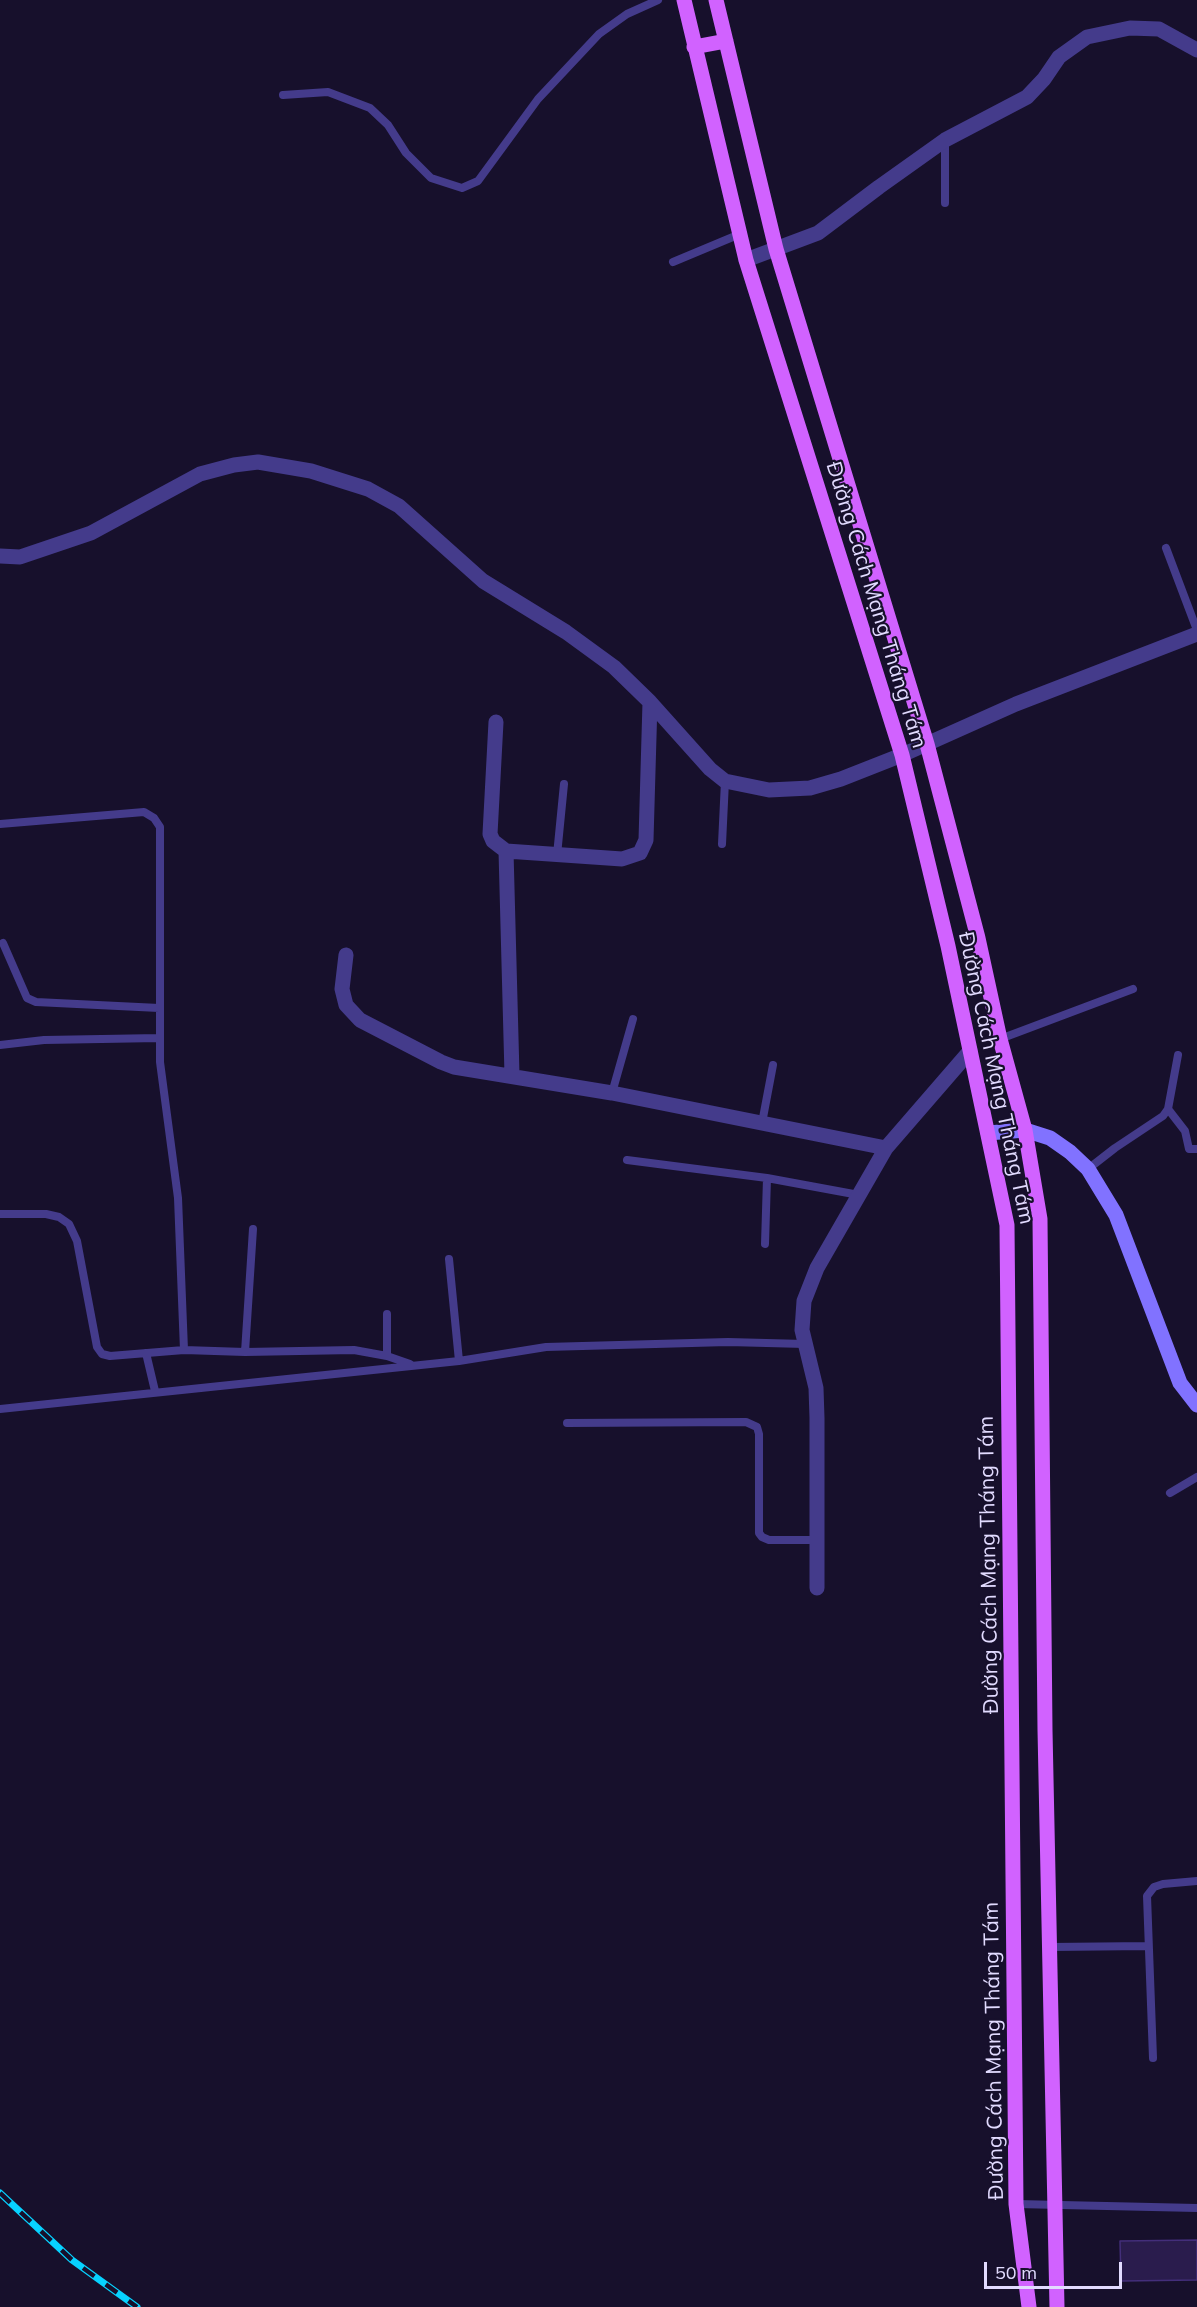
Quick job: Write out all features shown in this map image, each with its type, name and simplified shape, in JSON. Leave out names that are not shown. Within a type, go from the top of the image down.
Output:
[{"type":"main road","name":"Đường Cách Mạng Tháng Tám","points":[[684,0],[746,260],[902,755],[948,946],[1007,1225],[1016,2204],[1029,2307]]},
{"type":"main road","name":"Đường Cách Mạng Tháng Tám","points":[[716,0],[776,249],[927,744],[978,938],[1000,1039],[1025,1130],[1040,1219],[1045,1730],[1053,2204],[1057,2307]]},
{"type":"main road","points":[[694,47],[726,41]]},
{"type":"main road","points":[[988,1133],[1025,1130],[1050,1138],[1088,1169],[1116,1215],[1180,1383],[1197,1405]]},
{"type":"street","points":[[746,260],[818,233],[945,140],[1027,97],[1044,79],[1059,57],[1087,37],[1130,28],[1159,29],[1197,50]]},
{"type":"street","points":[[0,556],[20,557],[91,533],[200,474],[258,462],[311,471],[368,489],[399,506],[483,581],[566,632],[614,667],[650,702],[710,769],[725,781],[769,790],[810,788],[841,779],[902,755],[1016,704],[1197,632]]},
{"type":"street","points":[[496,722],[490,834],[493,841],[506,851],[622,859],[640,853],[646,840],[650,702]]},
{"type":"street","points":[[506,851],[512,1075]]},
{"type":"street","points":[[346,955],[342,989],[346,1005],[360,1020],[454,1067],[612,1093],[886,1148]]},
{"type":"street","points":[[817,1588],[816,1398],[802,1330],[804,1301],[817,1268],[886,1148],[970,1050]]},
{"type":"lane","points":[[283,95],[328,92],[370,108],[388,125],[406,153],[431,178],[462,188],[478,181],[538,99],[599,34],[627,14],[658,0]]},
{"type":"lane","points":[[945,140],[945,203]]},
{"type":"lane","points":[[673,262],[740,234]]},
{"type":"lane","points":[[1166,548],[1197,632]]},
{"type":"lane","points":[[722,844],[725,781]]},
{"type":"lane","points":[[557,855],[564,784]]},
{"type":"lane","points":[[0,824],[144,812],[154,818],[160,827],[160,1062],[178,1198],[184,1350]]},
{"type":"lane","points":[[3,943],[27,998],[36,1002],[159,1008]]},
{"type":"lane","points":[[1000,1039],[1133,989]]},
{"type":"lane","points":[[612,1093],[633,1019]]},
{"type":"lane","points":[[0,1045],[44,1040],[159,1038]]},
{"type":"lane","points":[[1088,1169],[1162,1116],[1168,1109],[1178,1055]]},
{"type":"lane","points":[[762,1123],[773,1065]]},
{"type":"lane","points":[[1168,1109],[1185,1131],[1189,1149],[1197,1149]]},
{"type":"lane","points":[[627,1160],[766,1178],[859,1196]]},
{"type":"lane","points":[[765,1244],[766,1178]]},
{"type":"lane","points":[[0,1214],[46,1214],[59,1217],[69,1224],[77,1241],[97,1347],[102,1354],[110,1356],[184,1350],[245,1352],[354,1350],[387,1356],[413,1365]]},
{"type":"lane","points":[[245,1352],[253,1229]]},
{"type":"lane","points":[[449,1260],[459,1360]]},
{"type":"lane","points":[[387,1314],[387,1356]]},
{"type":"lane","points":[[0,1409],[459,1360],[546,1347],[728,1342],[806,1344]]},
{"type":"lane","points":[[146,1353],[155,1391]]},
{"type":"lane","points":[[567,1423],[746,1422],[757,1426],[759,1434],[759,1533],[769,1540],[817,1540]]},
{"type":"lane","points":[[1170,1494],[1197,1477]]},
{"type":"lane","points":[[1153,2058],[1147,1896],[1154,1887],[1163,1884],[1197,1881]]},
{"type":"lane","points":[[1050,1947],[1148,1946]]},
{"type":"lane","points":[[1016,2204],[1197,2208]]},
{"type":"building","points":[[1197,2240],[1197,2280],[1121,2281],[1120,2241]]},
{"type":"railway","points":[[0,2193],[72,2260],[137,2307]]}]
